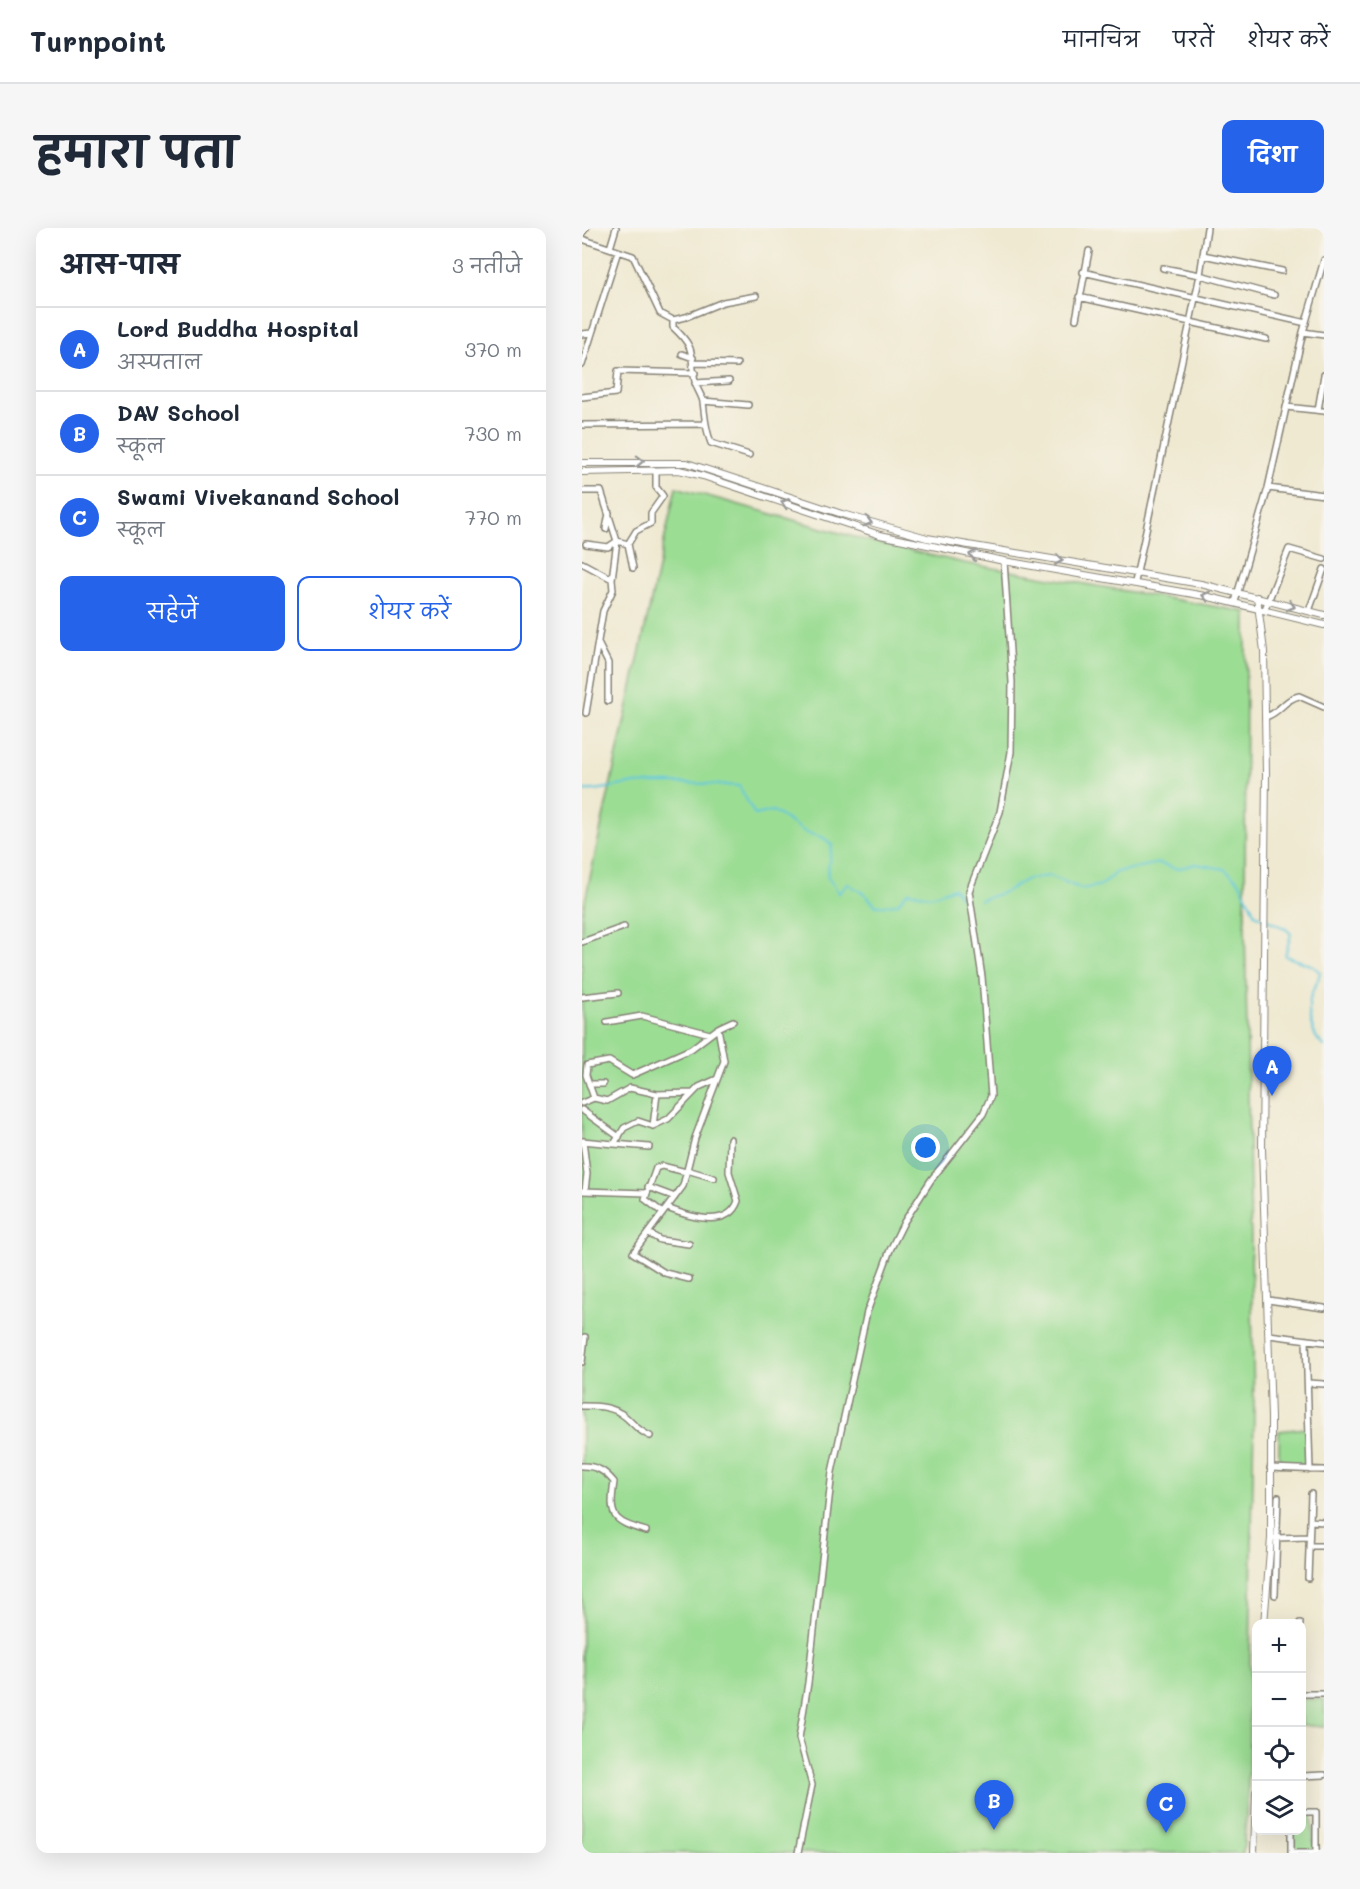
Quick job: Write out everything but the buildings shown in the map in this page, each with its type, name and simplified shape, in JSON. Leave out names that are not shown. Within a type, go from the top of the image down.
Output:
[{"type":"street","points":[[582,233],[586,228]]},
{"type":"street","points":[[610,248],[616,228]]},
{"type":"street","points":[[1135,582],[1191,320],[1207,228]]},
{"type":"street","points":[[582,239],[633,256],[660,313],[673,320],[723,302],[756,296]]},
{"type":"street","points":[[582,365],[618,251]]},
{"type":"street","points":[[1076,319],[1083,272],[1089,251]]},
{"type":"street","points":[[1203,255],[1281,271]]},
{"type":"street","points":[[1235,602],[1268,488],[1303,332],[1324,260]]},
{"type":"street","points":[[1162,268],[1200,275],[1274,296]]},
{"type":"street","points":[[1083,272],[1306,323]]},
{"type":"street","points":[[1079,297],[1191,320],[1266,339]]},
{"type":"street","points":[[673,320],[674,327],[687,339],[694,360],[695,383],[703,401],[703,424],[711,442],[749,455]]},
{"type":"street","points":[[1303,332],[1324,335]]},
{"type":"street","points":[[582,334],[591,333]]},
{"type":"street","points":[[682,354],[694,360],[737,364]]},
{"type":"street","points":[[582,397],[616,393],[618,371],[695,373]]},
{"type":"street","points":[[1286,407],[1321,411],[1324,375]]},
{"type":"street","points":[[695,383],[729,381]]},
{"type":"street","points":[[703,401],[748,405]]},
{"type":"street","points":[[582,425],[703,424]]},
{"type":"street","points":[[582,462],[687,463],[842,514],[927,538],[1238,592],[1324,615]]},
{"type":"street","points":[[582,472],[679,470],[880,535],[1004,561],[1135,582],[1235,602],[1324,625]]},
{"type":"street","points":[[633,568],[628,544],[636,531],[651,523],[651,513],[663,496],[656,487],[656,471]]},
{"type":"street","points":[[1268,488],[1324,495]]},
{"type":"street","points":[[582,491],[601,491],[617,541],[612,579],[613,591],[603,611],[586,712]]},
{"type":"street","points":[[606,529],[609,511]]},
{"type":"street","points":[[586,544],[608,547],[617,541],[628,544]]},
{"type":"street","points":[[1265,609],[1288,549],[1324,560]]},
{"type":"street","points":[[798,1853],[812,1785],[799,1738],[808,1683],[832,1472],[867,1312],[904,1222],[931,1180],[957,1150],[989,1105],[991,1089],[982,977],[969,891],[1000,812],[1011,752],[1012,682],[1004,561]]},
{"type":"street","points":[[582,563],[612,579]]},
{"type":"street","points":[[1309,611],[1324,569]]},
{"type":"street","points":[[1257,597],[1256,607],[1264,651],[1265,929],[1262,1140],[1275,1595]]},
{"type":"street","points":[[598,643],[608,663],[608,701]]},
{"type":"street","points":[[1265,717],[1272,716],[1287,701],[1299,696],[1324,707]]},
{"type":"street","points":[[582,942],[624,927]]},
{"type":"street","points":[[582,997],[618,993]]},
{"type":"street","points":[[607,1022],[642,1016],[710,1034]]},
{"type":"street","points":[[594,1098],[586,1076],[585,1064],[609,1061],[632,1075],[691,1049],[718,1028],[733,1021]]},
{"type":"street","points":[[689,1279],[665,1273],[633,1253],[683,1186],[695,1138],[724,1062],[718,1028]]},
{"type":"street","points":[[614,1144],[624,1128],[638,1121],[653,1126],[668,1119],[701,1086],[717,1079]]},
{"type":"street","points":[[589,1084],[603,1084]]},
{"type":"street","points":[[582,1103],[594,1098],[607,1101],[630,1088],[657,1094],[693,1093]]},
{"type":"street","points":[[653,1126],[657,1094]]},
{"type":"street","points":[[582,1110],[619,1137]]},
{"type":"street","points":[[714,1178],[657,1166],[646,1200],[665,1210],[704,1218],[724,1216],[733,1211],[738,1196],[729,1172],[730,1139]]},
{"type":"street","points":[[649,1147],[582,1141],[587,1174],[584,1191],[648,1190],[675,1197]]},
{"type":"street","points":[[648,1233],[660,1240],[689,1244]]},
{"type":"street","points":[[1268,1300],[1324,1308]]},
{"type":"street","points":[[1269,1335],[1324,1342]]},
{"type":"street","points":[[582,1362],[585,1337]]},
{"type":"street","points":[[1306,1340],[1310,1470]]},
{"type":"street","points":[[1308,1383],[1324,1384]]},
{"type":"street","points":[[582,1406],[601,1406],[620,1413],[635,1430],[650,1436]]},
{"type":"street","points":[[582,1466],[592,1466],[605,1472],[614,1482],[611,1510],[613,1515],[625,1525],[646,1531]]},
{"type":"street","points":[[1270,1468],[1324,1470]]},
{"type":"street","points":[[1308,1578],[1311,1494]]},
{"type":"street","points":[[1263,1619],[1278,1497]]},
{"type":"street","points":[[1310,1521],[1324,1522]]},
{"type":"street","points":[[1274,1538],[1309,1538]]},
{"type":"street","points":[[1309,1546],[1324,1546]]},
{"type":"street","points":[[1306,1694],[1324,1694]]},
{"type":"street","points":[[1306,1776],[1324,1775]]},
{"type":"street","points":[[1306,1812],[1316,1812],[1316,1853]]},
{"type":"street","points":[[1254,1853],[1255,1835]]},
{"type":"street","points":[[1291,1835],[1291,1853],[1324,1852]]},
{"type":"green space","points":[[676,487],[865,540],[964,563],[1246,612],[1245,927],[1254,1409],[1248,1793],[1243,1853],[582,1853],[582,914]]},
{"type":"green space","points":[[1306,1428],[1307,1466],[1279,1465],[1279,1431]]},
{"type":"green space","points":[[1306,1699],[1324,1699],[1324,1727],[1306,1725]]},
{"type":"green space","points":[[1306,1814],[1312,1814],[1314,1850],[1293,1850],[1292,1835],[1306,1835]]},
{"type":"waterway","points":[[582,790],[659,783],[739,786],[755,815],[773,811],[805,832],[824,838],[832,845],[827,876],[839,893],[848,884],[865,894],[876,906],[897,904],[908,892],[931,896],[954,888],[961,898]]},
{"type":"waterway","points":[[980,900],[1005,892],[1027,879],[1050,876],[1082,889],[1102,885],[1116,872],[1159,863],[1176,869],[1196,864],[1224,869],[1239,881],[1255,914],[1286,929],[1291,934],[1285,956],[1311,965],[1320,972],[1310,999],[1309,1014],[1316,1036],[1324,1046]]},
{"type":"place","name":"Lord Buddha Hospital","points":[[1272,1096]]},
{"type":"place","name":"DAV School","points":[[994,1830]]},
{"type":"place","name":"Swami Vivekanand School","points":[[1166,1833]]}]
